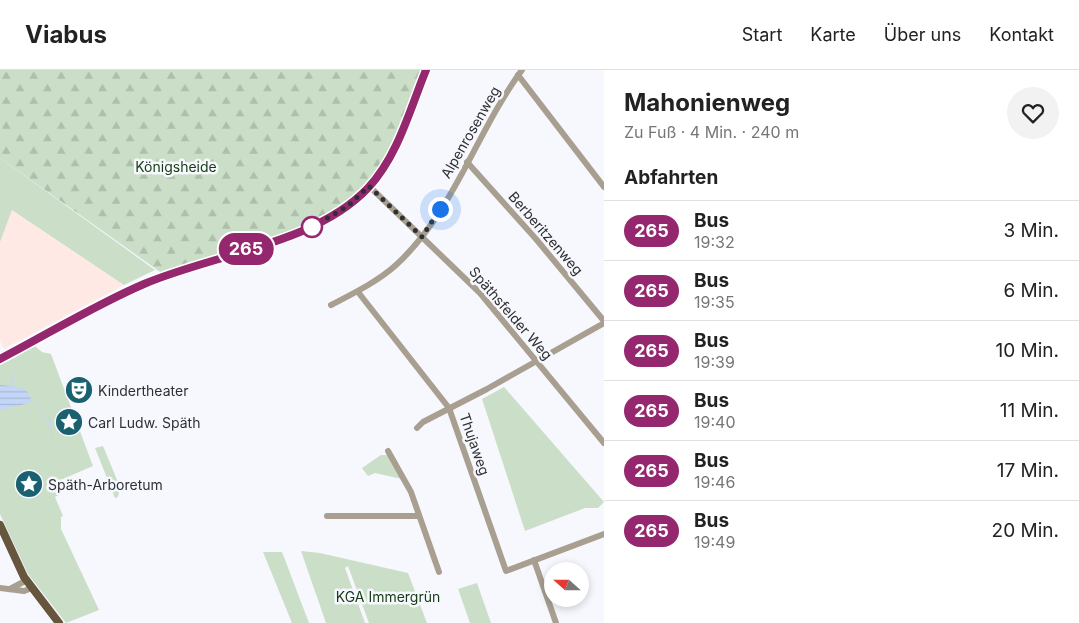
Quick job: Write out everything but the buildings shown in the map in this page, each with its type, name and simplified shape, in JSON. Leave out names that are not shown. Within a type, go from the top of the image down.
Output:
[{"type":"main road","points":[[0,525],[26,580],[59,623]]},
{"type":"street","points":[[0,359],[144,284],[320,223],[348,206],[369,186],[391,155],[426,70]]},
{"type":"street","points":[[520,72],[604,187]]},
{"type":"street","name":"Alpenrosenweg","points":[[331,305],[358,292],[396,265],[422,237],[520,72]]},
{"type":"street","name":"Berberitzenweg","points":[[468,162],[536,239],[604,322]]},
{"type":"street","name":"Späthsfelder Weg","points":[[369,186],[480,293],[604,443]]},
{"type":"street","name":"Thujaweg","points":[[358,292],[449,408],[506,571],[534,560]]},
{"type":"street","points":[[417,428],[423,422],[537,362],[604,322]]},
{"type":"street","points":[[388,451],[403,474],[439,572]]},
{"type":"street","points":[[326,516],[418,516]]},
{"type":"street","points":[[556,623],[534,560],[604,534]]},
{"type":"street","points":[[8,589],[18,586],[26,580]]},
{"type":"street","points":[[0,588],[28,591],[32,588]]},
{"type":"shaded area","points":[[12,210],[124,285],[4,349],[0,341],[0,242]]},
{"type":"green space","name":"Königsheide","points":[[0,70],[423,70],[389,152],[370,181],[344,206],[318,221],[163,274],[0,158]]},
{"type":"green space","points":[[0,158],[155,270],[124,285],[12,210],[0,242]]},
{"type":"green space","name":"Späth-Arboretum","points":[[35,346],[42,352],[51,354],[93,466],[56,482],[61,494],[55,497],[63,516],[61,517],[61,529],[99,610],[66,623],[28,574],[0,514],[0,365]]},
{"type":"green space","points":[[504,387],[604,502],[598,508],[585,508],[525,531],[482,399]]},
{"type":"green space","points":[[103,446],[120,487],[118,497],[115,498],[95,448]]},
{"type":"green space","points":[[381,455],[389,455],[402,479],[375,473],[368,476],[362,468]]},
{"type":"green space","name":"KGA Immergrün","points":[[301,551],[320,553],[408,573],[427,623],[369,623],[348,566],[345,568],[365,623],[326,623]]},
{"type":"green space","points":[[263,552],[282,552],[309,623],[292,623]]},
{"type":"green space","points":[[477,583],[491,623],[470,623],[458,589]]},
{"type":"water","points":[[0,385],[24,389],[30,396],[31,401],[0,410]]},
{"type":"waterway","points":[[12,387],[14,367]]},
{"type":"waterway","points":[[31,401],[35,402],[47,419],[50,420],[52,437],[55,440]]},
{"type":"bus line","name":"265","points":[[0,359],[133,289],[160,277],[301,231],[338,214],[369,186],[387,161],[426,70]]},
{"type":"place","name":"Kindertheater","points":[[79,390]]},
{"type":"place","name":"Carl Ludw. Späth","points":[[69,422]]},
{"type":"place","name":"Späth-Arboretum","points":[[29,484]]},
{"type":"route","points":[[312,227],[338,214],[369,186],[422,237],[440,209]]}]
